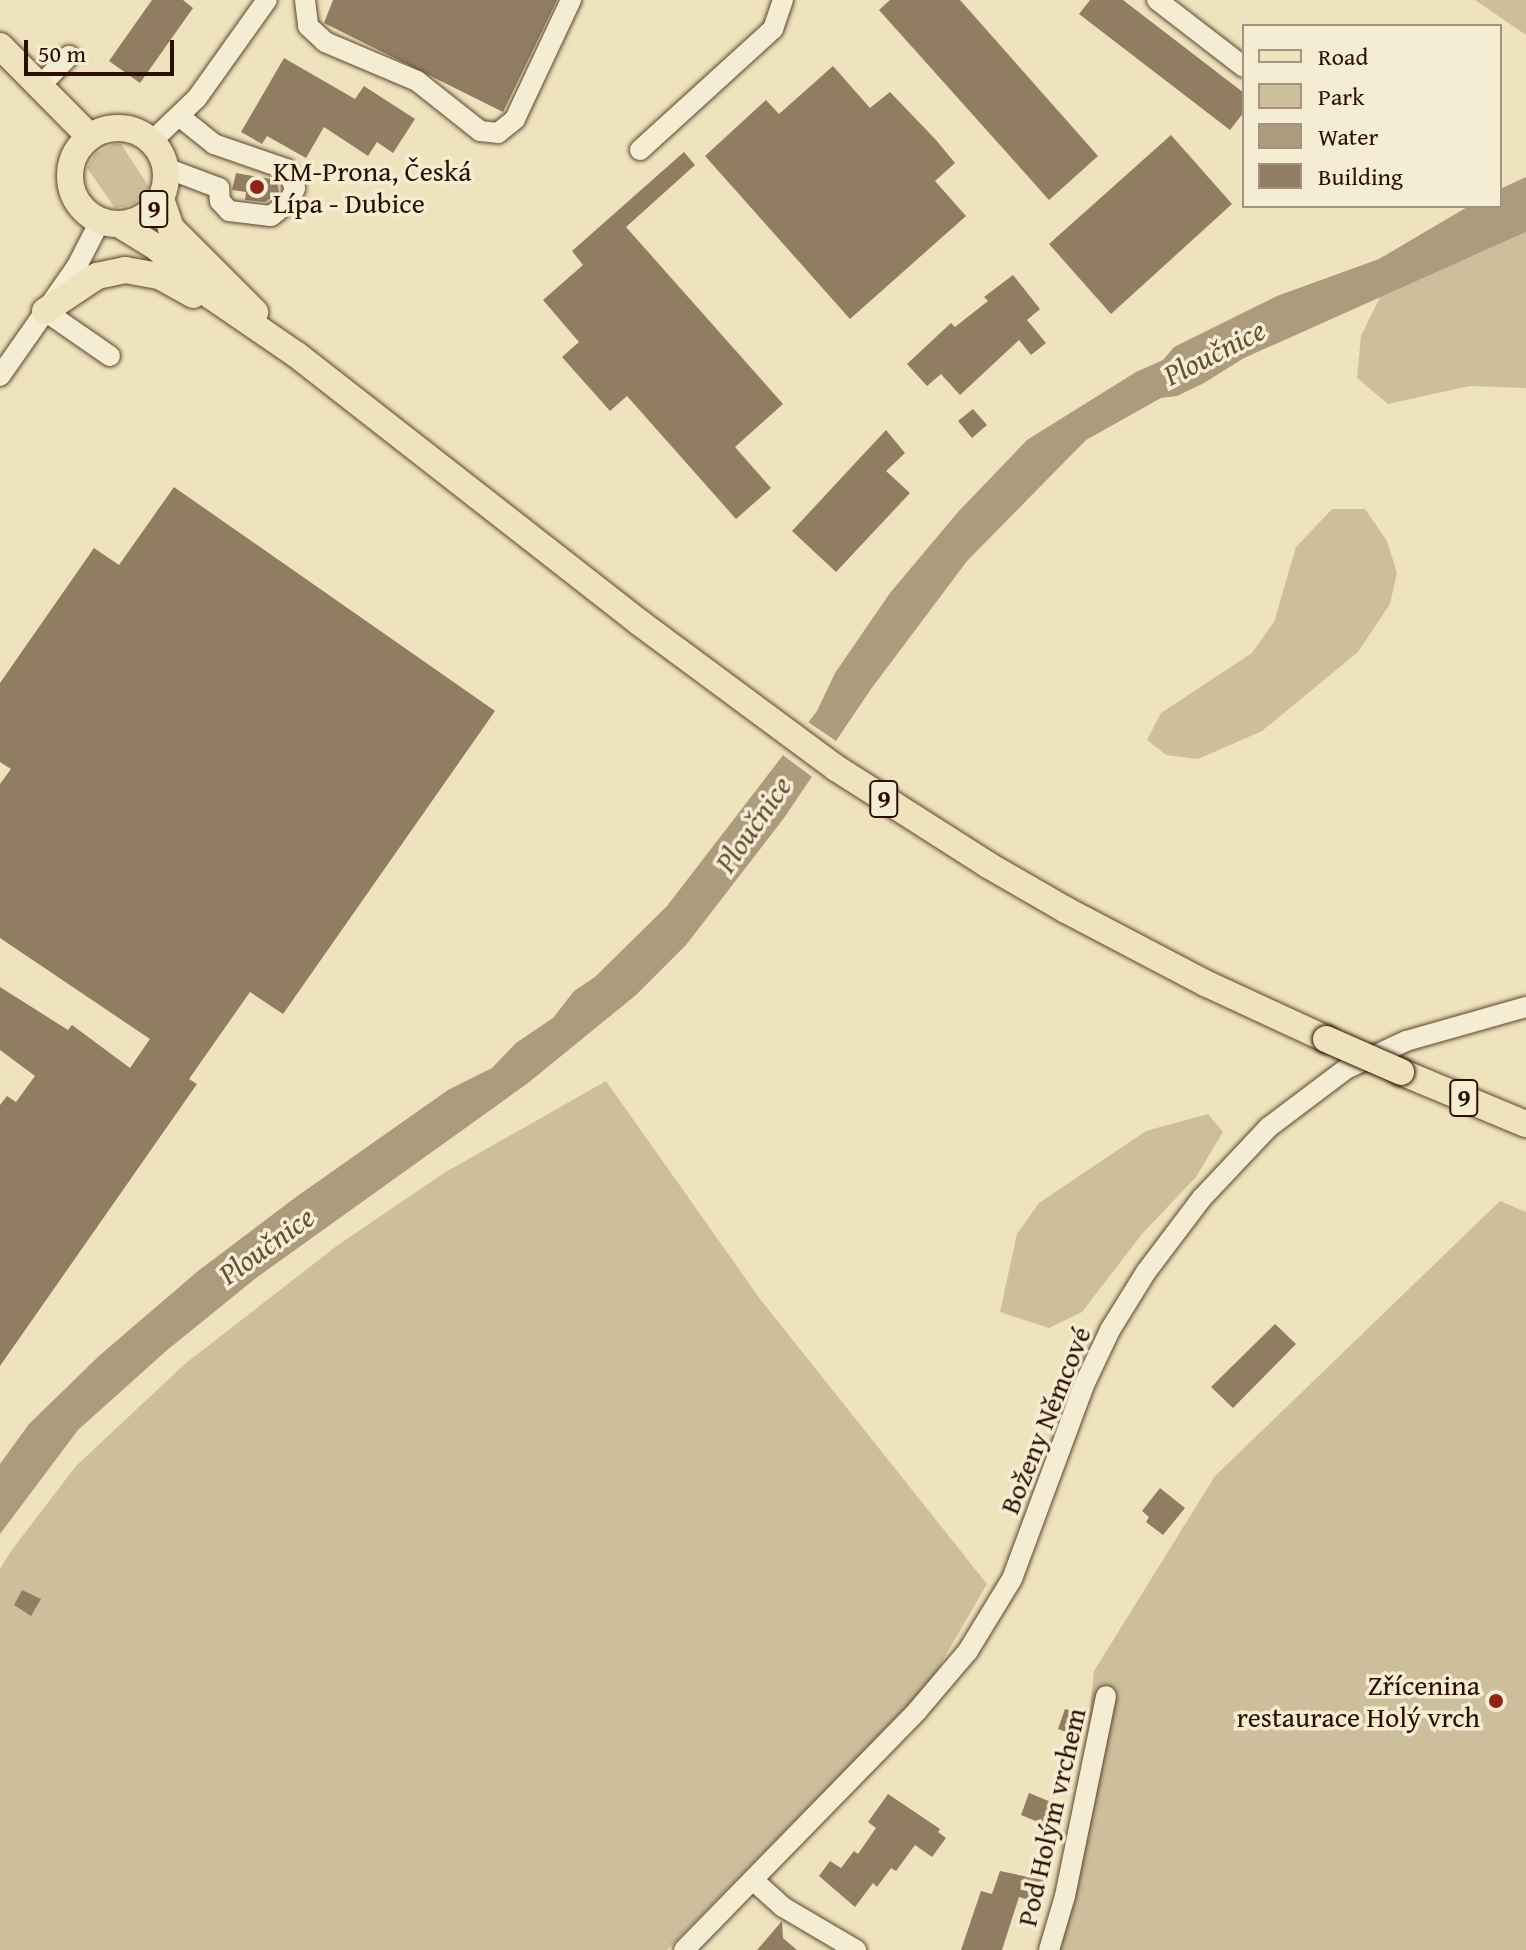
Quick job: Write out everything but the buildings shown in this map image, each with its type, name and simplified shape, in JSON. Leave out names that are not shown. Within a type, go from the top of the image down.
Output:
[{"type":"main road","points":[[0,46],[90,137],[122,128],[152,141]]},
{"type":"main road","name":"9","points":[[90,137],[72,162],[70,182],[83,210],[156,247],[211,296],[297,355],[640,623],[836,768],[988,865],[1207,984],[1401,1072],[1526,1124]]},
{"type":"main road","name":"9","points":[[152,141],[166,168],[161,199],[166,220],[177,236],[297,355]]},
{"type":"main road","name":"9","points":[[110,223],[140,220],[161,199]]},
{"type":"main road","points":[[45,311],[97,276],[136,270],[159,276],[297,355]]},
{"type":"street","points":[[152,141],[197,98],[267,0]]},
{"type":"street","points":[[305,0],[308,26],[325,42],[417,81],[480,131],[498,133],[515,119],[571,0]]},
{"type":"street","points":[[640,150],[773,29],[783,0]]},
{"type":"street","points":[[1157,0],[1242,65]]},
{"type":"street","points":[[40,86],[69,56]]},
{"type":"street","points":[[166,168],[219,188],[220,201],[229,211],[271,216],[290,201],[295,188],[286,169],[214,144],[179,116]]},
{"type":"street","points":[[0,376],[110,223]]},
{"type":"street","points":[[45,311],[110,356]]},
{"type":"street","name":"Boženy Němcové","points":[[684,1950],[917,1711],[968,1651],[1012,1579],[1085,1383],[1110,1330],[1146,1272],[1202,1198],[1269,1127],[1346,1069],[1406,1041],[1526,1007]]},
{"type":"street","name":"Pod Holým vrchem","points":[[1049,1950],[1065,1896],[1106,1696]]},
{"type":"street","points":[[753,1880],[783,1907],[856,1950]]},
{"type":"green space","points":[[1475,0],[1526,0],[1526,35]]},
{"type":"green space","points":[[114,144],[121,144],[149,187],[135,203],[115,208],[87,168],[95,154]]},
{"type":"green space","points":[[1526,232],[1526,388],[1470,386],[1388,404],[1357,378],[1361,336],[1380,297]]},
{"type":"green space","points":[[1332,509],[1365,509],[1387,541],[1397,573],[1390,604],[1358,652],[1262,731],[1198,759],[1166,755],[1147,740],[1161,713],[1252,653],[1274,622],[1296,547]]},
{"type":"green space","points":[[606,1081],[760,1299],[987,1584],[929,1684],[667,1950],[0,1950],[0,1569],[11,1551],[76,1466],[186,1363],[338,1245],[444,1173]]},
{"type":"green space","points":[[1208,1114],[1223,1132],[1196,1177],[1142,1234],[1082,1312],[1049,1328],[1000,1312],[1017,1234],[1039,1203],[1146,1131]]},
{"type":"green space","points":[[1500,1201],[1526,1212],[1526,1950],[1049,1950],[1069,1908],[1094,1671],[1215,1476]]},
{"type":"water","name":"Ploučnice","points":[[1526,177],[1526,232],[1244,358],[1204,383],[1177,396],[1161,398],[1086,440],[967,561],[871,689],[784,818],[686,945],[636,995],[528,1083],[256,1278],[166,1351],[78,1430],[0,1534],[0,1464],[29,1424],[100,1355],[198,1271],[296,1197],[448,1090],[492,1068],[516,1043],[553,1018],[574,991],[595,977],[667,906],[817,711],[835,673],[890,593],[958,512],[1027,440],[1136,372],[1163,360],[1174,347],[1277,296],[1379,259],[1466,208],[1502,208],[1502,188]]},
{"type":"pier","points":[[805,720],[839,743],[815,779],[780,753]]},
{"type":"place","name":"KM-Prona, Česká Lípa - Dubice","points":[[257,187]]},
{"type":"place","name":"Zřícenina restaurace Holý vrch","points":[[1496,1701]]}]
